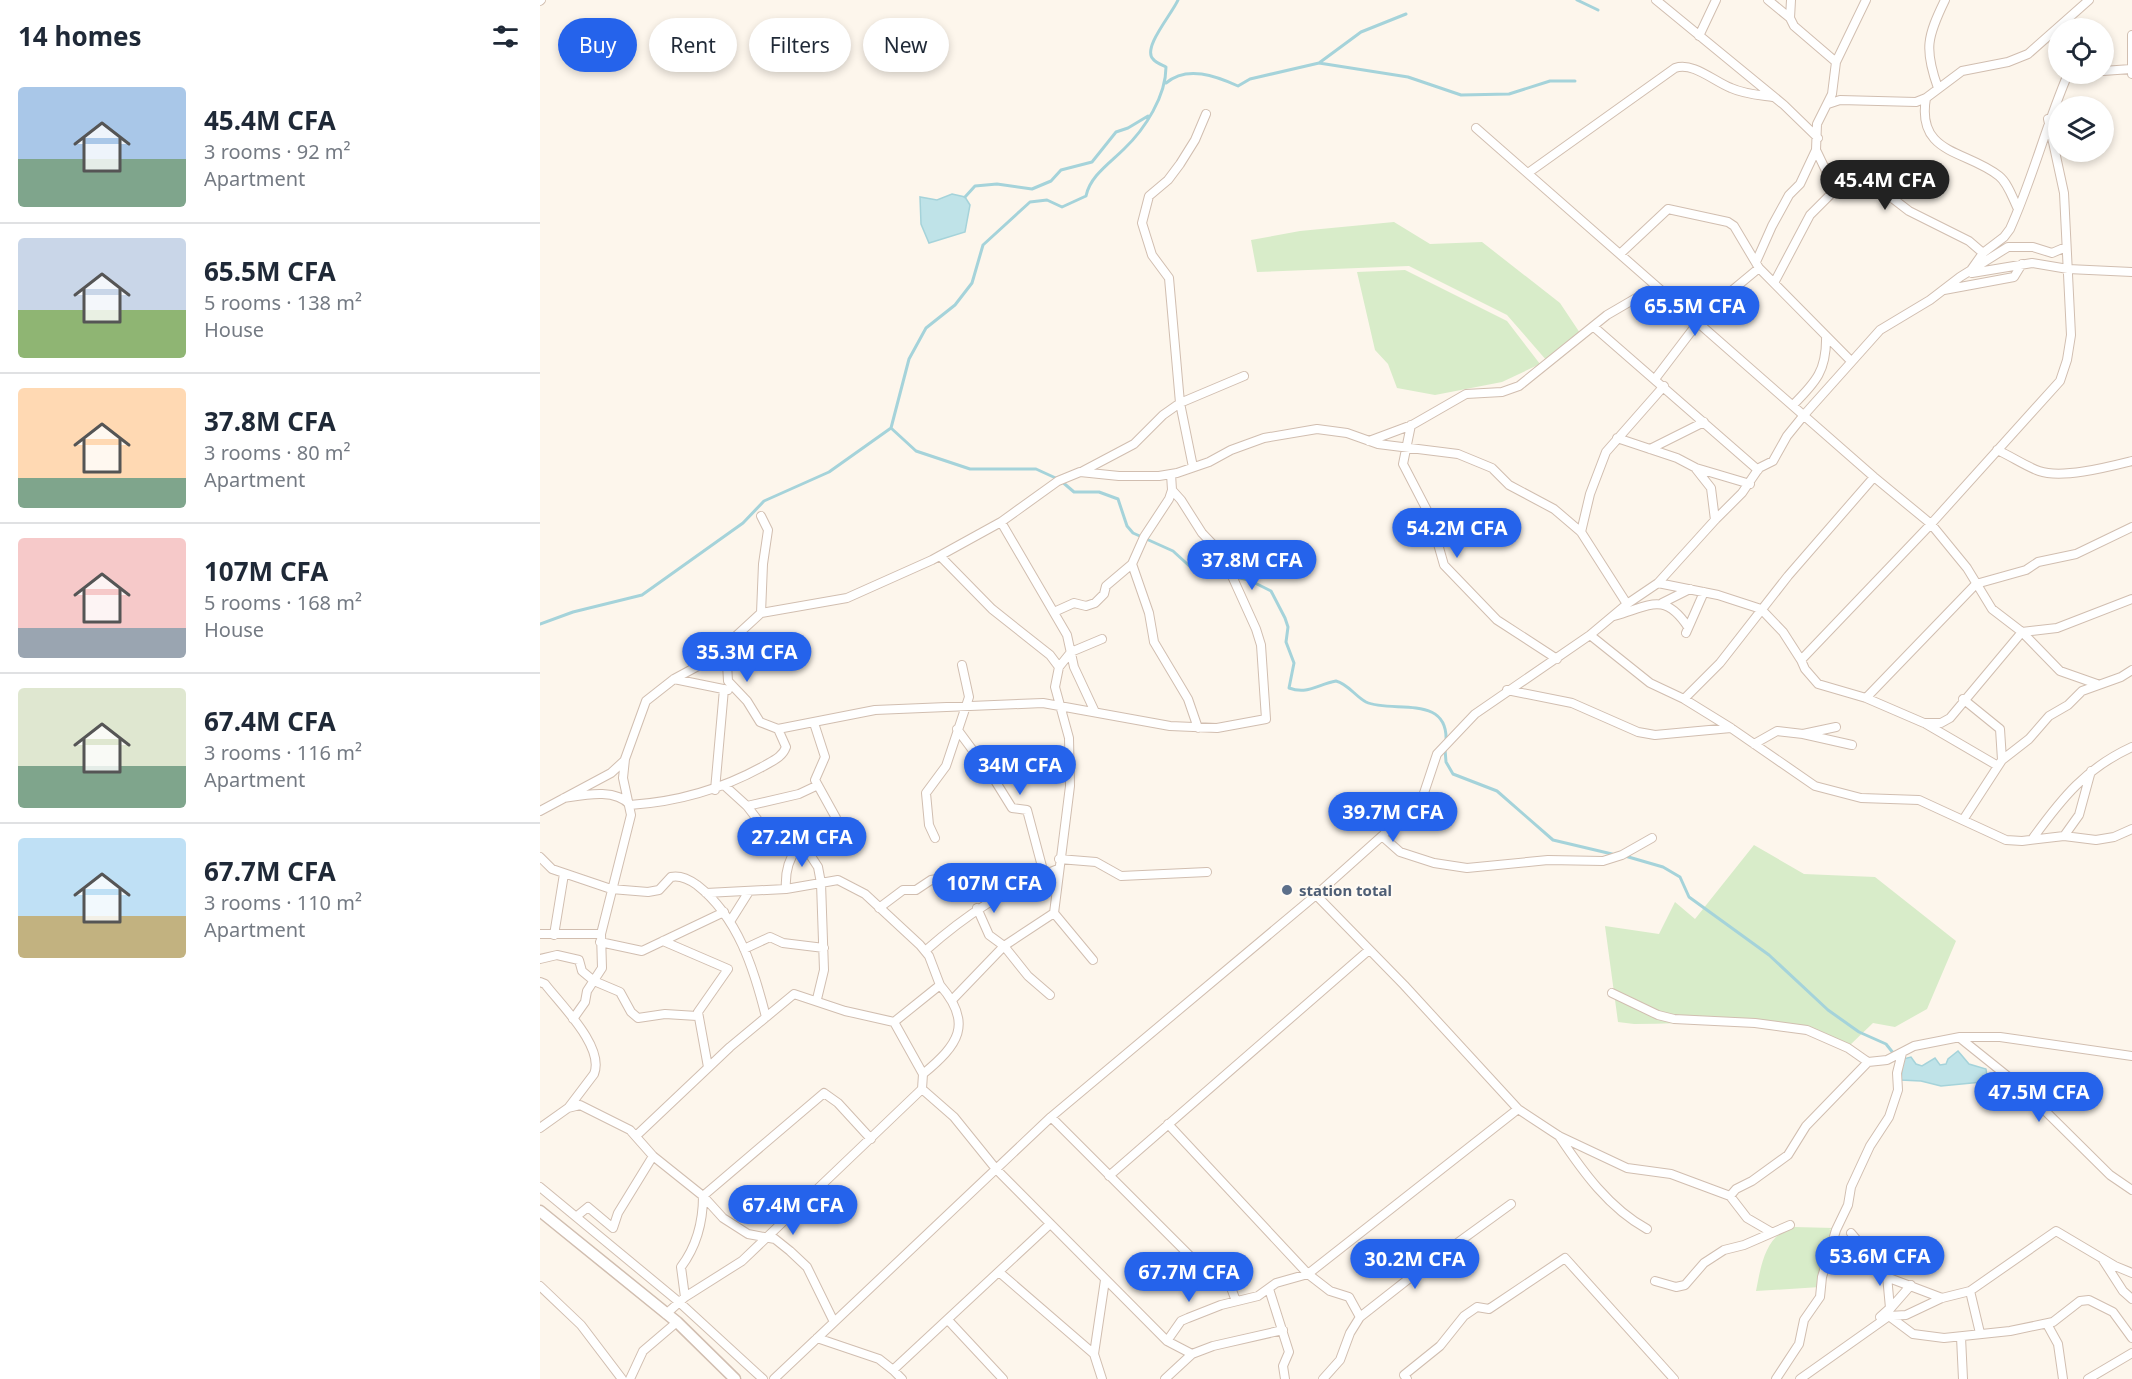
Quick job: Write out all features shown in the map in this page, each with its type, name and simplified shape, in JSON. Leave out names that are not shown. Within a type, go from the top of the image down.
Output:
[{"type":"street","points":[[1656,0],[1773,97],[1818,138]]},
{"type":"street","points":[[1700,36],[1716,0]]},
{"type":"street","points":[[1768,0],[1836,62]]},
{"type":"street","points":[[1790,18],[1791,0]]},
{"type":"street","points":[[1655,379],[1698,322],[1757,265],[1772,226],[1789,195],[1800,184],[1816,150],[1817,124],[1828,104],[1836,62],[1866,0]]},
{"type":"street","points":[[1938,88],[1929,61],[1928,42],[1945,0]]},
{"type":"street","points":[[1828,104],[1840,100],[1916,102],[1926,98],[1962,71],[1973,66],[2008,62],[2028,54],[2089,0]]},
{"type":"street","points":[[2114,71],[2131,71],[2132,35]]},
{"type":"street","points":[[1528,173],[1675,68],[1691,66],[1733,89],[1773,97]]},
{"type":"street","points":[[1926,98],[1926,120],[1932,139],[1941,146],[1998,175],[2018,209]]},
{"type":"street","points":[[1193,467],[1180,403],[1169,278],[1152,255],[1142,223],[1149,196],[1168,180],[1180,164],[1195,140],[1206,114]]},
{"type":"street","points":[[1970,273],[1983,253],[2004,237],[2034,169],[2048,120]]},
{"type":"street","points":[[1476,129],[1655,287],[1931,524],[1962,560],[1996,613],[2022,632],[2060,671],[2097,684]]},
{"type":"street","points":[[1774,283],[1810,215],[1831,194],[1828,175],[1816,150]]},
{"type":"street","points":[[1801,660],[1931,524],[2060,381],[2071,335],[2064,193],[2057,162]]},
{"type":"street","points":[[1828,175],[1870,182],[1909,211],[1969,241],[1983,253]]},
{"type":"street","points":[[1620,254],[1650,222],[1670,208],[1728,222],[1739,232],[1757,265],[1850,360]]},
{"type":"street","points":[[774,1379],[1051,1117],[1316,895],[1382,836],[1423,796],[1437,754],[1475,714],[1507,690],[1557,659],[1627,604],[1658,583],[1714,520],[1750,484],[1758,470],[1773,461],[1787,436],[1804,415],[1850,360],[1880,330],[1944,290],[1960,277],[2014,246],[2052,253],[2066,247]]},
{"type":"street","points":[[1970,273],[2022,264],[2132,272]]},
{"type":"street","points":[[1944,290],[2014,277],[2022,264]]},
{"type":"street","points":[[1369,441],[1411,425],[1466,394],[1502,392],[1519,386],[1607,315],[1655,287]]},
{"type":"street","points":[[1594,327],[1758,470]]},
{"type":"street","points":[[1793,405],[1815,381],[1826,355],[1826,336]]},
{"type":"street","points":[[573,1019],[585,1002],[587,991],[603,964],[601,938],[611,889],[622,858],[622,842],[631,815],[623,778],[625,759],[646,701],[674,679],[711,659],[761,613],[847,598],[940,556],[1001,522],[1058,481],[1134,444],[1163,415],[1180,403],[1244,376]]},
{"type":"street","points":[[1815,381],[1826,390]]},
{"type":"street","points":[[1581,532],[1606,452],[1664,386]]},
{"type":"street","points":[[1650,449],[1704,422]]},
{"type":"street","points":[[1411,425],[1404,447],[1403,465],[1430,516],[1444,566],[1497,620],[1557,659]]},
{"type":"street","points":[[1080,472],[1119,476],[1171,474],[1250,442],[1308,430],[1347,433],[1369,441],[1458,454],[1492,468],[1509,485],[1554,509],[1581,532],[1627,604]]},
{"type":"street","points":[[1617,438],[1688,462],[1696,468],[1711,488],[1714,520]]},
{"type":"street","points":[[1997,450],[2040,471],[2069,475],[2086,469],[2132,461]]},
{"type":"street","points":[[1696,468],[1750,484]]},
{"type":"street","points":[[1054,612],[1074,603],[1086,606],[1095,603],[1104,594],[1106,586],[1132,564],[1172,490],[1171,474]]},
{"type":"street","points":[[1732,477],[1742,493]]},
{"type":"street","points":[[1684,699],[1720,663],[1761,609],[1874,477]]},
{"type":"street","points":[[674,679],[737,693],[742,696],[760,722],[778,729],[875,710],[964,708],[1013,704],[1059,704],[1140,722],[1198,728],[1232,727],[1266,719],[1261,645],[1228,564],[1172,490]]},
{"type":"street","points":[[761,516],[768,530],[763,564],[764,591],[761,613]]},
{"type":"street","points":[[1001,522],[1067,635],[1074,667],[1095,712]]},
{"type":"street","points":[[1866,698],[1976,584],[2026,570],[2038,562],[2076,554],[2132,527]]},
{"type":"street","points":[[940,556],[992,609],[1050,655],[1059,667]]},
{"type":"street","points":[[1132,564],[1149,613],[1154,642],[1188,699],[1198,728]]},
{"type":"street","points":[[1658,583],[1704,592],[1761,609],[1783,632],[1805,669],[1818,684],[1866,698],[1924,723],[2000,763]]},
{"type":"street","points":[[1612,616],[1662,603],[1690,589]]},
{"type":"street","points":[[1662,603],[1676,609],[1687,630],[1704,592]]},
{"type":"street","points":[[1924,723],[1941,723],[1950,717],[2022,632],[2057,628],[2132,599]]},
{"type":"street","points":[[1590,635],[1650,683],[1684,699],[1731,728],[1815,786],[1861,798],[1919,800],[2006,840],[2022,841],[2064,836],[2104,839],[2132,829]]},
{"type":"street","points":[[1093,960],[1054,913],[1070,775],[1069,738],[1055,687],[1059,667],[1071,652],[1102,639]]},
{"type":"street","points":[[726,646],[728,681],[737,693]]},
{"type":"street","points":[[935,838],[929,825],[926,793],[946,766],[969,697],[962,665]]},
{"type":"street","points":[[1963,820],[2000,763],[2029,739],[2049,716],[2068,705],[2082,691],[2121,677],[2132,670]]},
{"type":"street","points":[[715,790],[724,689]]},
{"type":"street","points":[[1507,690],[1572,703],[1638,732],[1655,735],[1731,728]]},
{"type":"street","points":[[1963,699],[2000,729],[2000,763]]},
{"type":"street","points":[[814,723],[825,757],[815,773],[816,786],[836,818]]},
{"type":"street","points":[[1803,734],[1836,727]]},
{"type":"street","points":[[564,798],[599,795],[620,797],[630,805],[661,802],[715,790],[780,756],[786,747],[778,729]]},
{"type":"street","points":[[957,729],[1012,808],[1028,810],[1044,874]]},
{"type":"street","points":[[1754,744],[1777,731],[1803,734],[1852,745]]},
{"type":"street","points":[[2033,838],[2056,807],[2092,770],[2132,747]]},
{"type":"street","points":[[540,811],[610,773],[625,759]]},
{"type":"street","points":[[2064,836],[2079,815],[2092,770]]},
{"type":"street","points":[[725,786],[747,806],[760,823]]},
{"type":"street","points":[[747,806],[799,794],[816,786]]},
{"type":"street","points":[[1382,836],[1400,852],[1434,863],[1454,864],[1467,868],[1548,860],[1603,861],[1622,855],[1652,837]]},
{"type":"street","points":[[786,889],[787,869],[794,853],[801,846],[809,851],[814,859],[821,883],[824,978],[817,999]]},
{"type":"street","points":[[540,857],[552,869],[611,889],[648,892],[659,890],[668,878],[676,876],[690,881],[706,893],[730,920],[759,987],[766,1017]]},
{"type":"street","points":[[1059,859],[1096,862],[1117,874],[1127,876],[1207,872]]},
{"type":"street","points":[[925,951],[977,908],[1058,869]]},
{"type":"street","points":[[554,935],[564,874]]},
{"type":"street","points":[[879,908],[903,890],[916,890],[932,880],[943,878],[949,885]]},
{"type":"street","points":[[706,893],[736,890],[748,893],[838,880],[852,885],[925,951],[940,984],[953,999],[960,1025],[959,1034],[945,1055],[923,1074]]},
{"type":"street","points":[[730,920],[748,893]]},
{"type":"street","points":[[1316,895],[1404,985],[1518,1108],[1559,1136],[1628,1168],[1671,1174],[1730,1196],[1747,1218],[1771,1232]]},
{"type":"street","points":[[977,908],[989,935],[1004,946],[1028,976],[1050,996]]},
{"type":"street","points":[[540,934],[601,938],[642,951],[724,912]]},
{"type":"street","points":[[953,999],[1004,946],[1054,913]]},
{"type":"street","points":[[744,949],[770,937],[786,944],[824,948]]},
{"type":"street","points":[[663,941],[728,969],[700,1006],[697,1016],[708,1067]]},
{"type":"street","points":[[1109,1176],[1369,950]]},
{"type":"street","points":[[540,959],[557,955],[579,960],[582,971],[594,981],[620,992],[628,1008],[638,1018],[665,1014],[697,1016]]},
{"type":"street","points":[[540,982],[545,984],[593,1046],[596,1069],[568,1107],[540,1128]]},
{"type":"street","points":[[894,1022],[940,984]]},
{"type":"street","points":[[1612,993],[1658,1015],[1674,1019],[1755,1023],[1807,1030],[1848,1048],[1868,1062]]},
{"type":"street","points":[[637,1136],[708,1067],[792,995],[817,999],[845,1011],[894,1022],[923,1074],[922,1089],[742,1261],[682,1300],[666,1314]]},
{"type":"street","points":[[1730,1196],[1736,1189],[1752,1181],[1788,1155],[1806,1126],[1868,1062],[1887,1060],[1914,1046],[1960,1037],[2000,1037],[2132,1056]]},
{"type":"street","points":[[1960,1037],[2021,1087],[2110,1175],[2132,1190]]},
{"type":"street","points":[[1776,1379],[1799,1344],[1804,1320],[1820,1297],[1825,1267],[1836,1230],[1848,1205],[1851,1187],[1870,1146],[1889,1117],[1898,1090],[1897,1073],[1902,1053]]},
{"type":"street","points":[[922,1089],[954,1117],[996,1170],[1105,1280],[1167,1341],[1191,1354]]},
{"type":"street","points":[[682,1300],[681,1267],[691,1253],[702,1221],[703,1196],[824,1094],[838,1103],[871,1138]]},
{"type":"street","points":[[568,1107],[580,1105],[637,1136],[654,1156],[703,1196],[723,1218],[738,1229],[775,1239],[807,1267],[834,1323]]},
{"type":"street","points":[[1167,1341],[1181,1321],[1236,1301],[1258,1296],[1276,1283],[1308,1274],[1518,1108]]},
{"type":"street","points":[[1051,1117],[1192,1258],[1230,1285],[1236,1301]]},
{"type":"street","points":[[1168,1124],[1308,1274],[1330,1291],[1349,1297],[1360,1317]]},
{"type":"street","points":[[1559,1136],[1587,1179],[1634,1222],[1647,1229]]},
{"type":"street","points":[[577,1216],[588,1207],[613,1228],[618,1213],[654,1156]]},
{"type":"street","points":[[540,1186],[682,1300],[763,1379]]},
{"type":"street","points":[[1323,1379],[1341,1360],[1350,1334],[1360,1317],[1511,1204]]},
{"type":"street","points":[[540,1211],[677,1322],[735,1379]]},
{"type":"street","points":[[892,1370],[1050,1224]]},
{"type":"street","points":[[1655,1281],[1676,1287],[1685,1285],[1704,1263],[1724,1250],[1744,1245],[1790,1225]]},
{"type":"street","points":[[1890,1313],[1905,1315],[1942,1298],[1970,1291],[2056,1231],[2132,1273]]},
{"type":"street","points":[[1851,1233],[1887,1276],[1942,1298]]},
{"type":"street","points":[[2101,1257],[2123,1291],[2132,1299]]},
{"type":"street","points":[[1407,1379],[1404,1375],[1440,1346],[1464,1316],[1477,1307],[1489,1309],[1565,1258],[1674,1379]]},
{"type":"street","points":[[999,1272],[1094,1354]]},
{"type":"street","points":[[1887,1276],[1890,1313],[1913,1334],[1944,1338],[1961,1337],[2047,1324],[2054,1322],[2080,1300],[2089,1300],[2113,1312],[2132,1338]]},
{"type":"street","points":[[1102,1379],[1094,1354],[1105,1280]]},
{"type":"street","points":[[1800,1379],[1890,1313],[1911,1285]]},
{"type":"street","points":[[540,1286],[581,1325],[622,1379]]},
{"type":"street","points":[[1269,1289],[1289,1352],[1283,1366],[1285,1379]]},
{"type":"street","points":[[1970,1291],[1980,1333]]},
{"type":"street","points":[[948,1320],[1003,1379]]},
{"type":"street","points":[[630,1379],[643,1351],[677,1322]]},
{"type":"street","points":[[2047,1324],[2058,1344],[2063,1379]]},
{"type":"street","points":[[1171,1377],[1191,1354],[1213,1346],[1283,1330]]},
{"type":"street","points":[[1961,1337],[1963,1379]]},
{"type":"street","points":[[817,1338],[879,1359],[902,1379]]},
{"type":"street","points":[[2088,1379],[2130,1355]]},
{"type":"green space","points":[[1394,222],[1430,244],[1482,242],[1560,303],[1580,333],[1547,361],[1507,315],[1409,266],[1257,272],[1251,240],[1300,231]]},
{"type":"green space","points":[[1405,270],[1507,321],[1540,364],[1502,382],[1435,395],[1397,388],[1388,364],[1375,350],[1357,272]]},
{"type":"green space","points":[[1754,845],[1804,874],[1875,877],[1956,941],[1927,1009],[1895,1027],[1873,1023],[1849,1046],[1824,1035],[1771,1024],[1618,1022],[1605,926],[1659,934],[1675,902],[1695,919]]},
{"type":"green space","points":[[1794,1227],[1834,1228],[1829,1230],[1836,1230],[1820,1287],[1756,1291],[1766,1252],[1777,1236]]},
{"type":"water","points":[[952,194],[965,197],[970,205],[965,232],[929,243],[921,224],[920,197],[937,200]]},
{"type":"water","points":[[1958,1051],[1969,1064],[1986,1069],[1987,1076],[1982,1082],[1941,1086],[1921,1081],[1901,1080],[1903,1059],[1911,1057],[1916,1064],[1922,1066],[1935,1058],[1940,1065],[1946,1064],[1948,1059]]},
{"type":"waterway","points":[[540,624],[573,612],[642,595],[743,523],[764,501],[829,472],[891,428],[909,359],[926,328],[955,305],[972,283],[983,245],[1030,202],[1047,200],[1062,207],[1086,196],[1096,176],[1132,141],[1147,122],[1162,89],[1166,67],[1153,59],[1151,47],[1178,0]]},
{"type":"waterway","points":[[1577,0],[1598,10]]},
{"type":"waterway","points":[[1166,83],[1183,74],[1192,73],[1211,76],[1238,86],[1250,79],[1319,63],[1361,32],[1406,14]]},
{"type":"waterway","points":[[1319,63],[1408,77],[1461,95],[1509,94],[1550,81],[1575,81]]},
{"type":"waterway","points":[[965,197],[975,186],[997,184],[1032,189],[1051,181],[1061,170],[1092,162],[1116,132],[1148,116]]},
{"type":"waterway","points":[[891,428],[916,451],[970,469],[1036,469],[1060,480],[1074,492],[1099,492],[1118,499],[1127,526],[1133,533],[1173,551],[1196,572],[1229,575]]},
{"type":"waterway","points":[[1235,577],[1249,580],[1271,591],[1285,618],[1288,627],[1286,642],[1294,663],[1289,688],[1307,690],[1336,681],[1366,702],[1429,711],[1438,717],[1444,727],[1446,742]]},
{"type":"waterway","points":[[1445,749],[1446,762],[1453,774],[1497,791],[1553,840],[1612,854]]},
{"type":"waterway","points":[[1625,856],[1663,867],[1680,877],[1689,897],[1769,955],[1828,1010],[1859,1032],[1886,1044],[1894,1054]]},
{"type":"place","name":"station total","points":[[1287,890]]}]
